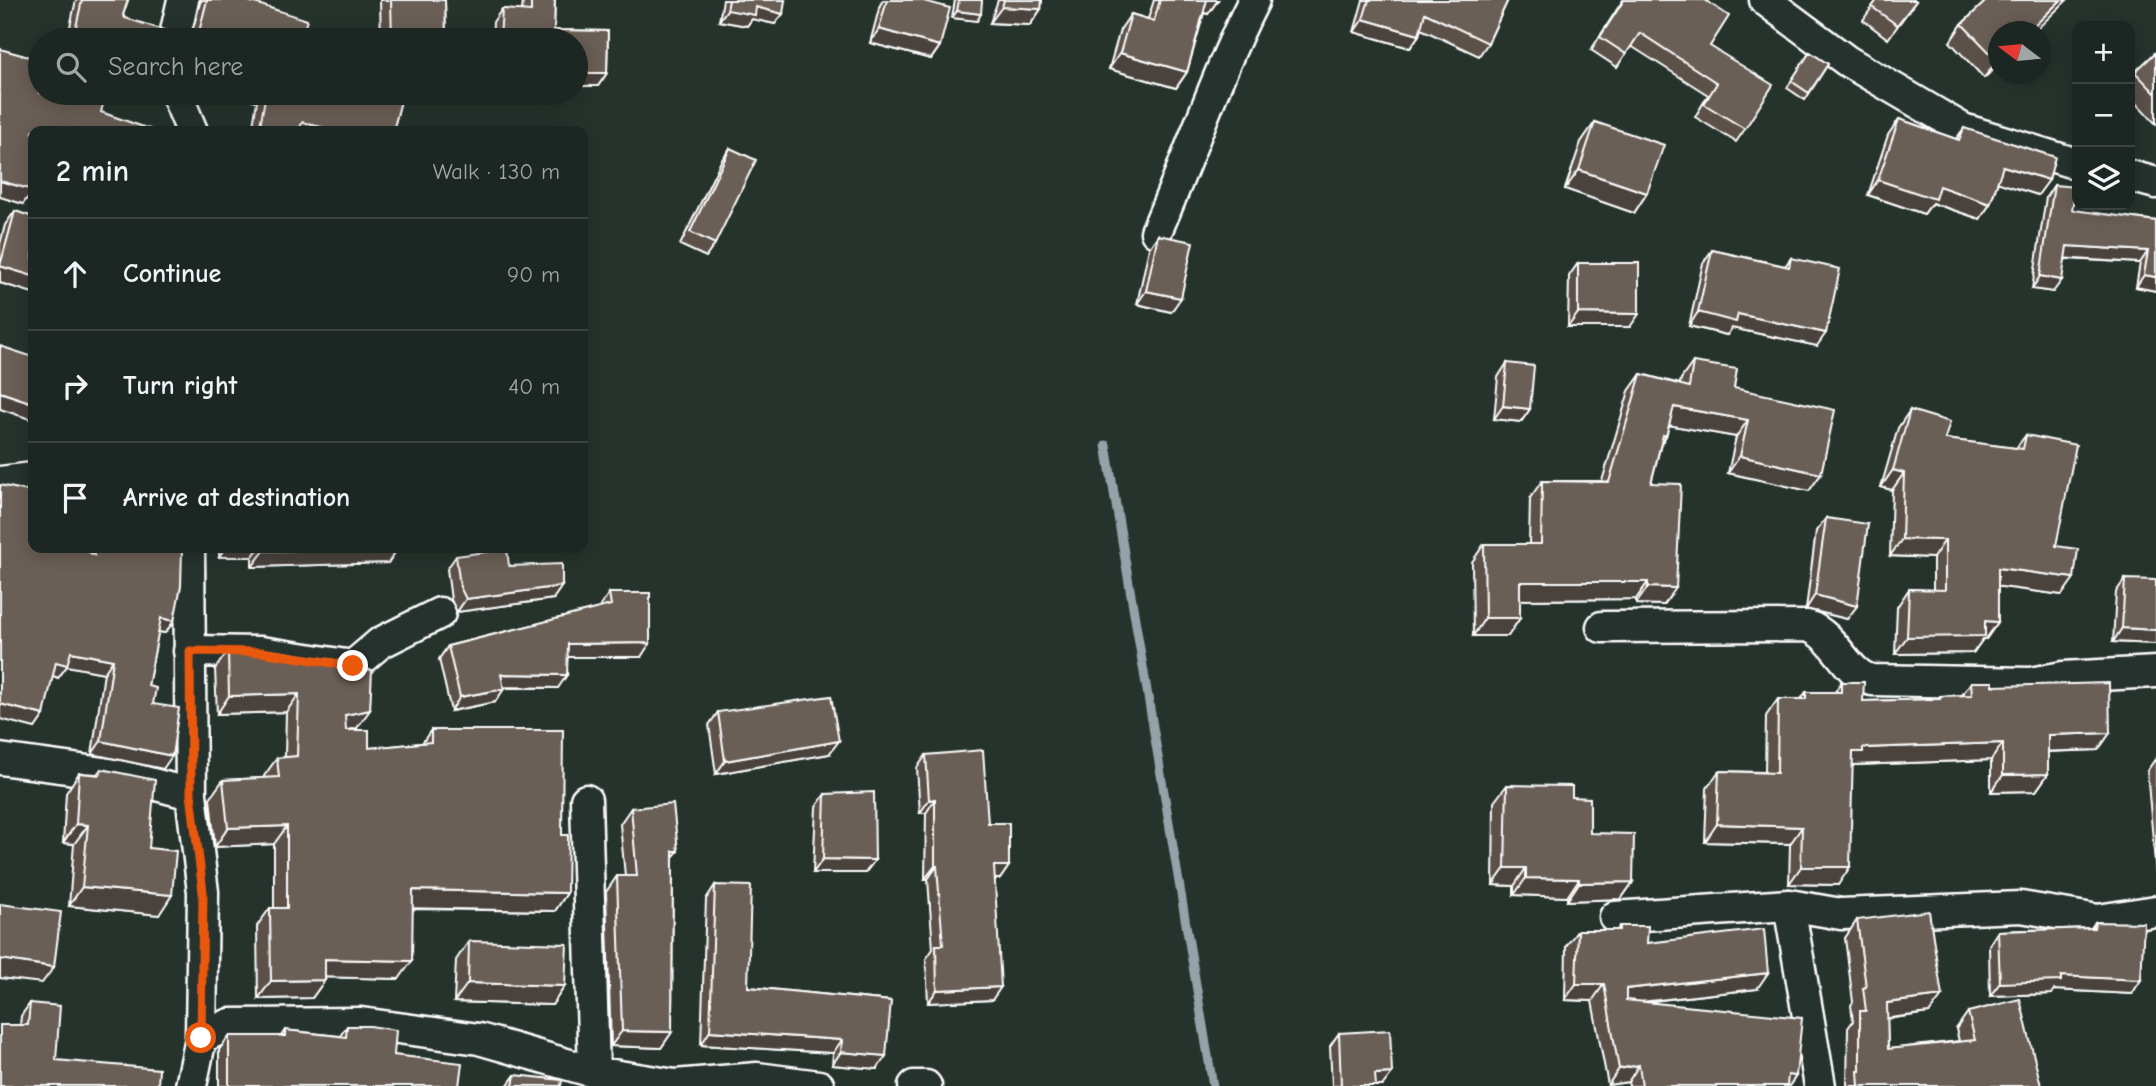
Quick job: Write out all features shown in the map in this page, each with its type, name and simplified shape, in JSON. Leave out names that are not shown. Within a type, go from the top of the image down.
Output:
[{"type":"street","points":[[177,28],[183,0]]},
{"type":"street","points":[[1156,232],[1182,174],[1226,54],[1254,0]]},
{"type":"street","points":[[1765,0],[1847,61],[1963,129],[2072,162]]},
{"type":"street","points":[[181,105],[190,126]]},
{"type":"street","points":[[2135,177],[2156,183]]},
{"type":"street","points":[[189,553],[191,794],[203,892],[201,1038],[191,1086]]},
{"type":"street","points":[[190,651],[261,652],[353,666],[380,643],[440,613]]},
{"type":"street","points":[[1602,627],[1808,626],[1822,631],[1858,674],[1872,680],[2029,683],[2063,677],[2156,671]]},
{"type":"street","points":[[3,761],[118,775],[191,794]]},
{"type":"street","points":[[586,800],[594,1072]]},
{"type":"street","points":[[1615,917],[1789,905],[1841,914],[2021,907],[2098,920],[2156,911]]},
{"type":"street","points":[[1789,905],[1820,1086]]},
{"type":"street","points":[[201,1038],[230,1024],[361,1023],[479,1039],[594,1072],[675,1085],[758,1082],[820,1086]]},
{"type":"street","points":[[914,1086],[926,1086]]},
{"type":"building","points":[[82,0],[128,0],[123,15],[125,18],[157,28],[76,28]]},
{"type":"building","points":[[207,0],[245,0],[307,20],[305,28],[200,28]]},
{"type":"building","points":[[391,0],[445,0],[446,28],[392,28]]},
{"type":"building","points":[[531,0],[555,0],[554,28],[501,28],[502,9],[531,11]]},
{"type":"building","points":[[729,0],[785,0],[783,14],[756,7],[755,15],[727,10]]},
{"type":"building","points":[[887,0],[920,0],[950,8],[940,46],[879,29]]},
{"type":"building","points":[[959,0],[982,0],[981,14],[957,11]]},
{"type":"building","points":[[1004,0],[1042,0],[1041,9],[1002,7]]},
{"type":"building","points":[[1160,0],[1207,0],[1187,72],[1120,53],[1131,14],[1154,21]]},
{"type":"building","points":[[1369,0],[1508,0],[1488,43],[1425,13],[1419,35],[1363,19]]},
{"type":"building","points":[[1624,0],[1705,0],[1729,16],[1710,46],[1773,85],[1745,129],[1704,104],[1717,83],[1640,33],[1626,54],[1600,37]]},
{"type":"building","points":[[1877,0],[1916,1],[1897,25],[1872,7]]},
{"type":"building","points":[[1987,0],[2061,0],[2039,21],[1988,21],[1988,51],[1962,24]]},
{"type":"building","points":[[588,31],[608,31],[607,73],[588,73]]},
{"type":"building","points":[[0,49],[28,57],[28,105],[103,105],[101,112],[141,126],[28,126],[28,189],[0,181]]},
{"type":"building","points":[[1810,52],[1828,64],[1809,93],[1791,81]]},
{"type":"building","points":[[2156,52],[2156,94],[2135,72]]},
{"type":"building","points":[[264,105],[400,105],[394,126],[317,126],[302,122],[301,126],[260,126]]},
{"type":"building","points":[[1899,119],[1959,140],[1964,128],[2055,157],[2049,180],[2003,166],[1990,204],[1939,186],[1935,199],[1878,180]]},
{"type":"building","points":[[1595,122],[1664,145],[1647,193],[1579,170]]},
{"type":"building","points":[[730,148],[756,160],[715,244],[690,232]]},
{"type":"building","points":[[2054,185],[2072,187],[2072,210],[2156,221],[2156,277],[2144,275],[2148,251],[2067,246],[2062,280],[2040,276]]},
{"type":"building","points":[[15,211],[28,215],[28,274],[0,266]]},
{"type":"building","points":[[1158,235],[1193,242],[1181,298],[1146,291]]},
{"type":"building","points":[[1712,250],[1789,267],[1791,258],[1840,269],[1826,333],[1738,314],[1736,322],[1698,312]]},
{"type":"building","points":[[1578,263],[1639,263],[1639,314],[1578,313]]},
{"type":"building","points":[[0,346],[28,355],[28,401],[0,392]]},
{"type":"building","points":[[1693,362],[1737,369],[1734,388],[1835,410],[1821,474],[1740,456],[1748,420],[1674,407],[1666,436],[1663,435],[1651,483],[1681,484],[1676,588],[1648,587],[1648,582],[1520,582],[1520,618],[1485,618],[1484,544],[1541,544],[1542,481],[1609,482],[1641,374],[1689,387]]},
{"type":"building","points":[[1507,363],[1534,366],[1530,409],[1503,406]]},
{"type":"building","points":[[1910,410],[1950,422],[1945,439],[2023,449],[2026,435],[2076,445],[2056,546],[2078,549],[2074,578],[1998,568],[1998,622],[1985,621],[1985,636],[1907,637],[1909,589],[1945,590],[1945,540],[1902,539],[1904,473],[1893,470]]},
{"type":"building","points":[[0,485],[28,491],[28,553],[182,553],[181,586],[174,621],[161,618],[148,686],[156,688],[153,704],[179,708],[172,756],[101,741],[113,660],[71,652],[67,665],[56,662],[44,715],[0,704]]},
{"type":"building","points":[[1826,518],[1868,524],[1857,606],[1815,595]]},
{"type":"building","points":[[507,553],[509,566],[562,564],[562,586],[466,599],[460,587],[456,556]]},
{"type":"building","points":[[2125,579],[2156,580],[2156,630],[2122,628]]},
{"type":"building","points":[[609,593],[650,593],[650,643],[568,644],[567,675],[501,674],[504,689],[460,697],[448,646],[611,605]]},
{"type":"building","points":[[228,651],[272,651],[337,661],[337,668],[372,670],[370,710],[345,715],[346,730],[369,730],[369,748],[431,742],[431,730],[563,730],[562,835],[568,835],[567,893],[413,890],[412,961],[325,959],[325,980],[271,981],[270,908],[287,908],[287,826],[228,828],[223,780],[279,777],[277,758],[297,756],[299,694],[229,696]]},
{"type":"building","points":[[1841,682],[1864,682],[1863,701],[1940,699],[1940,696],[1972,695],[1971,682],[1993,682],[1993,686],[2109,683],[2110,733],[2048,735],[2048,774],[2003,775],[2003,743],[1863,748],[1863,752],[1853,752],[1850,867],[1801,867],[1802,827],[1717,824],[1719,771],[1777,773],[1778,699],[1806,699],[1806,692],[1841,692]]},
{"type":"building","points":[[831,696],[839,741],[725,761],[718,712]]},
{"type":"building","points":[[983,750],[988,823],[1009,823],[1009,866],[994,866],[1001,987],[937,990],[936,945],[943,945],[935,866],[935,799],[929,800],[926,755]]},
{"type":"building","points":[[101,769],[155,780],[149,848],[176,851],[172,895],[82,887],[88,825],[76,824],[79,773],[100,775]]},
{"type":"building","points":[[1507,785],[1572,786],[1572,797],[1590,798],[1590,833],[1634,834],[1633,882],[1579,883],[1579,879],[1526,878],[1526,868],[1505,868]]},
{"type":"building","points":[[874,792],[875,860],[823,859],[825,794]]},
{"type":"building","points":[[673,804],[678,851],[673,851],[672,1032],[622,1031],[617,876],[637,876],[631,808]]},
{"type":"building","points":[[715,885],[751,886],[748,987],[891,1001],[886,1056],[841,1052],[842,1040],[710,1031]]},
{"type":"building","points":[[0,904],[61,912],[54,967],[0,959]]},
{"type":"building","points":[[1929,911],[1942,996],[1887,1003],[1888,1049],[1975,1040],[1968,1012],[2020,999],[2041,1086],[1859,1086],[1860,1011],[1866,1011],[1863,988],[1866,987],[1857,920]]},
{"type":"building","points":[[2095,922],[2144,923],[2141,980],[2061,976],[2061,981],[2000,983],[1998,931],[2094,928]]},
{"type":"building","points":[[1620,926],[1648,926],[1647,943],[1764,929],[1768,973],[1626,989],[1626,1000],[1802,1018],[1796,1076],[1788,1075],[1787,1086],[1642,1086],[1639,1065],[1619,1069],[1604,984],[1576,984],[1578,930],[1620,930]]},
{"type":"building","points":[[469,941],[567,944],[565,986],[468,983]]},
{"type":"building","points":[[30,1003],[60,1006],[56,1060],[159,1069],[158,1086],[0,1086],[0,1025],[28,1025]]},
{"type":"building","points":[[347,1026],[396,1030],[394,1055],[462,1063],[459,1086],[229,1086],[229,1036],[285,1036],[285,1030],[346,1037]]},
{"type":"building","points":[[1390,1030],[1392,1073],[1375,1074],[1376,1086],[1341,1086],[1339,1033]]},
{"type":"building","points":[[515,1075],[562,1080],[561,1086],[513,1086]]},
{"type":"waterway","points":[[1106,445],[1213,1086]]},
{"type":"route","points":[[201,1038],[203,892],[191,794],[190,651],[261,652],[353,666]]}]
